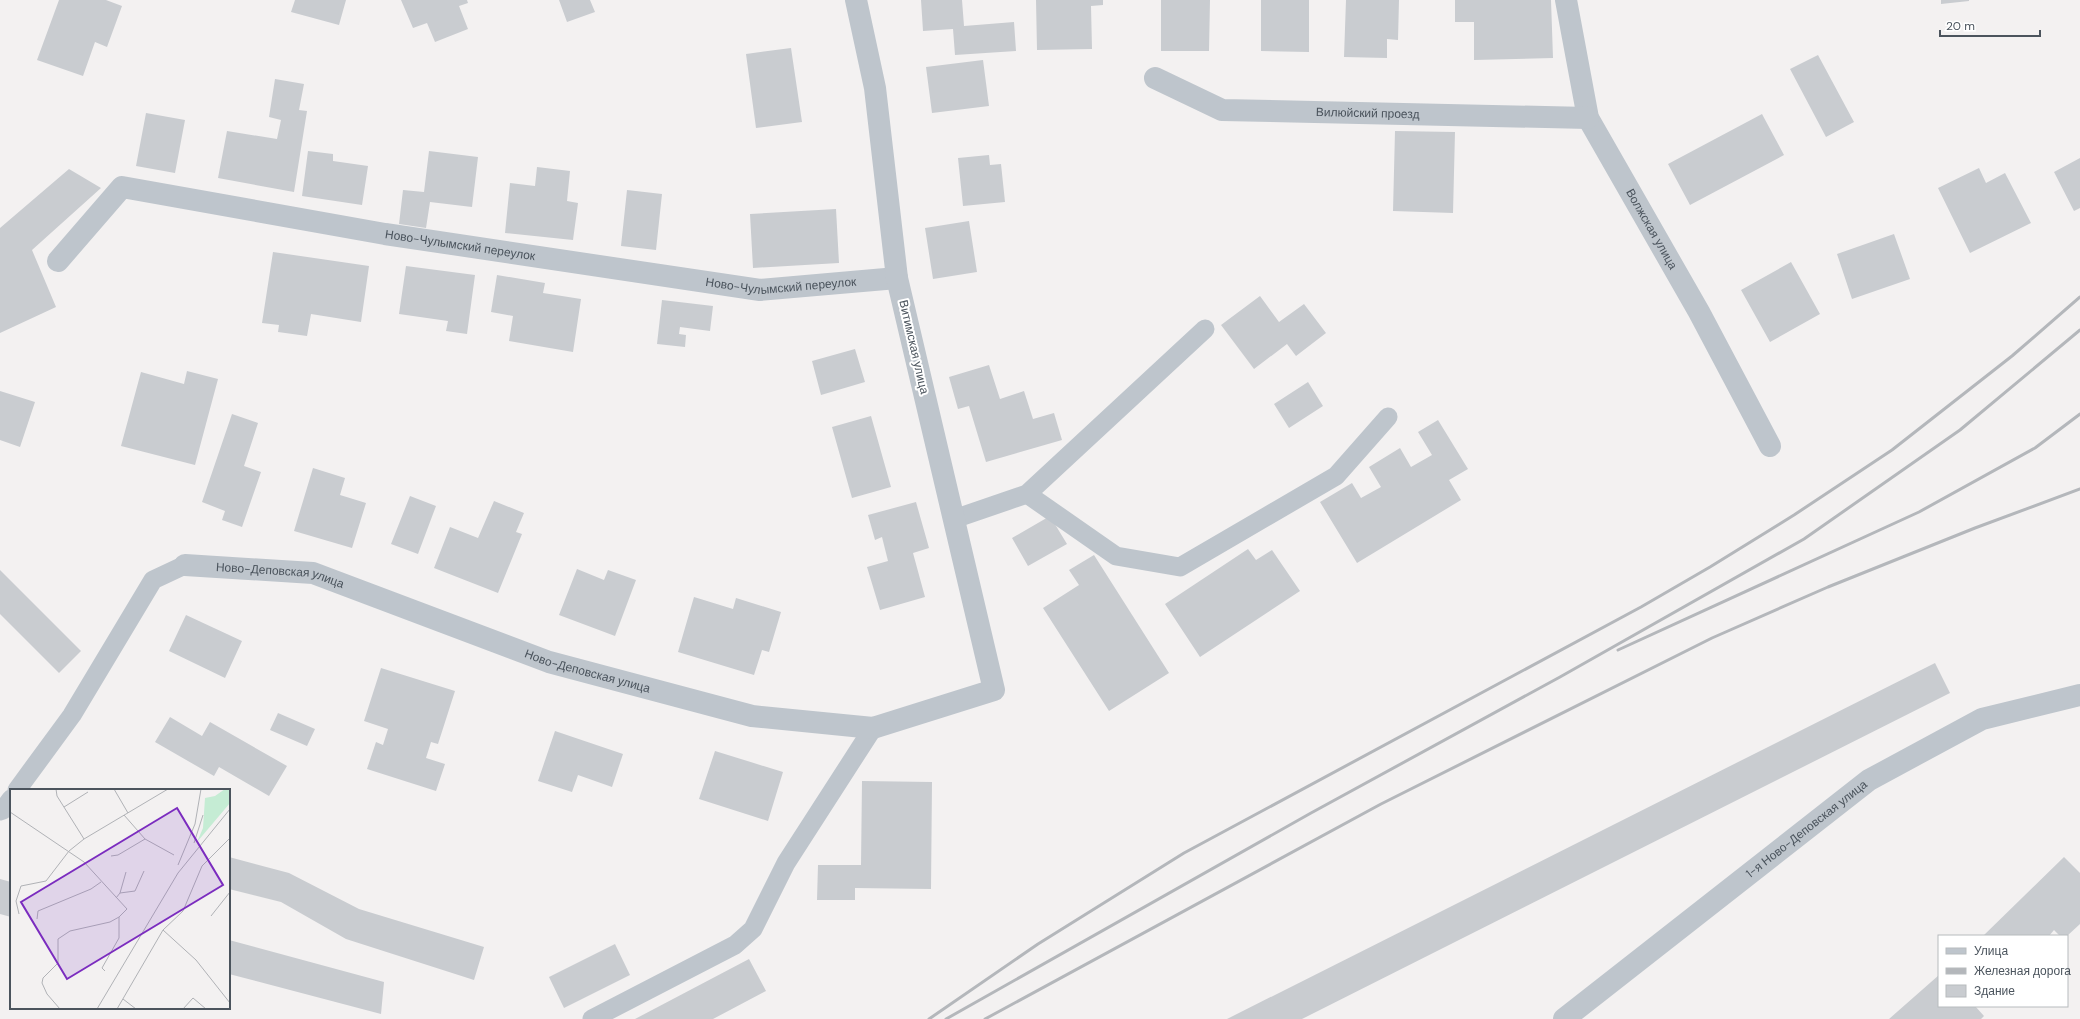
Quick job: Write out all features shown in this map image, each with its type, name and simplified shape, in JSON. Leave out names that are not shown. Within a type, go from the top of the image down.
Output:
[{"type":"street","name":"Витимская улица","points":[[856,0],[875,88],[898,278],[994,690]]},
{"type":"street","name":"Волжская улица","points":[[1566,0],[1588,118],[1699,312],[1770,446]]},
{"type":"street","name":"Вилюйский проезд","points":[[1155,78],[1222,110],[1588,118]]},
{"type":"street","name":"Ново-Чулымский переулок","points":[[58,261],[122,187],[385,234],[760,290],[898,278]]},
{"type":"street","name":"Ново-Деповская улица","points":[[185,565],[313,573],[549,662],[752,716],[873,728],[994,690]]},
{"type":"street","name":"1-я Ново-Деповская улица","points":[[1564,1019],[1869,780],[1982,719],[2080,696]]},
{"type":"lane","points":[[954,519],[1027,494],[1205,329]]},
{"type":"lane","points":[[1027,494],[1116,556],[1180,567],[1336,476],[1388,417]]},
{"type":"lane","points":[[18,789],[72,714],[154,580],[185,565]]},
{"type":"lane","points":[[592,1019],[735,945],[753,929],[786,863],[873,728]]},
{"type":"lane","points":[[0,811],[3,810],[10,800]]},
{"type":"building","points":[[59,0],[106,0],[122,6],[107,47],[95,42],[83,76],[37,60]]},
{"type":"building","points":[[295,0],[346,0],[339,25],[291,12]]},
{"type":"building","points":[[401,0],[467,0],[468,3],[459,6],[468,29],[435,42],[427,23],[413,28]]},
{"type":"building","points":[[559,0],[590,0],[595,12],[567,22]]},
{"type":"building","points":[[921,0],[962,0],[964,26],[1014,22],[1016,51],[955,55],[953,29],[923,31]]},
{"type":"building","points":[[1036,0],[1103,0],[1103,5],[1091,6],[1092,49],[1037,50]]},
{"type":"building","points":[[1161,0],[1210,0],[1209,51],[1161,51]]},
{"type":"building","points":[[1261,0],[1309,0],[1309,52],[1261,51]]},
{"type":"building","points":[[1346,0],[1399,0],[1398,40],[1387,39],[1387,58],[1344,57]]},
{"type":"building","points":[[1455,0],[1551,0],[1553,58],[1474,60],[1474,22],[1455,22]]},
{"type":"building","points":[[1941,0],[1969,0],[1969,1],[1941,4]]},
{"type":"building","points":[[791,48],[802,122],[756,128],[746,54]]},
{"type":"building","points":[[1818,55],[1854,122],[1826,137],[1790,69]]},
{"type":"building","points":[[983,60],[989,106],[932,113],[926,67]]},
{"type":"building","points":[[275,79],[304,84],[299,110],[307,111],[294,192],[218,178],[227,131],[277,139],[281,120],[269,117]]},
{"type":"building","points":[[146,113],[185,120],[175,173],[136,166]]},
{"type":"building","points":[[1762,114],[1784,155],[1690,205],[1668,164]]},
{"type":"building","points":[[1395,131],[1455,132],[1453,213],[1393,211]]},
{"type":"building","points":[[308,151],[333,154],[333,161],[368,166],[362,205],[302,196]]},
{"type":"building","points":[[429,151],[478,157],[472,207],[430,202],[426,228],[399,224],[403,190],[424,192]]},
{"type":"building","points":[[989,155],[990,165],[1001,164],[1005,202],[963,206],[958,158]]},
{"type":"building","points":[[2080,158],[2080,208],[2074,211],[2054,172]]},
{"type":"building","points":[[537,167],[570,171],[567,201],[578,203],[573,240],[505,233],[510,183],[535,186]]},
{"type":"building","points":[[1979,168],[1986,183],[2005,173],[2031,223],[1970,253],[1938,188]]},
{"type":"building","points":[[69,169],[101,188],[32,250],[56,307],[0,333],[0,228]]},
{"type":"building","points":[[627,190],[662,194],[656,250],[621,246]]},
{"type":"building","points":[[836,209],[839,263],[753,268],[750,214]]},
{"type":"building","points":[[969,221],[977,272],[933,279],[925,228]]},
{"type":"building","points":[[1894,234],[1910,279],[1852,299],[1837,254]]},
{"type":"building","points":[[273,252],[369,266],[361,322],[311,314],[307,336],[278,332],[279,325],[262,323]]},
{"type":"building","points":[[1791,262],[1820,314],[1770,342],[1741,290]]},
{"type":"building","points":[[406,266],[475,275],[467,334],[446,331],[448,321],[399,314]]},
{"type":"building","points":[[497,275],[545,283],[543,293],[581,299],[573,352],[509,341],[513,316],[491,312]]},
{"type":"building","points":[[1260,296],[1279,322],[1304,304],[1326,333],[1296,356],[1287,344],[1254,369],[1221,325]]},
{"type":"building","points":[[662,300],[713,306],[710,331],[680,327],[679,334],[686,335],[685,347],[657,344]]},
{"type":"building","points":[[855,349],[865,382],[821,395],[812,361]]},
{"type":"building","points":[[989,365],[1000,399],[1024,391],[1033,419],[1054,413],[1062,440],[986,462],[969,406],[958,409],[949,377]]},
{"type":"building","points":[[187,371],[218,379],[195,465],[121,446],[141,372],[184,384]]},
{"type":"building","points":[[1308,382],[1323,406],[1289,428],[1274,404]]},
{"type":"building","points":[[0,391],[35,402],[20,447],[0,440]]},
{"type":"building","points":[[232,414],[258,423],[244,466],[261,472],[242,527],[222,520],[225,511],[202,502]]},
{"type":"building","points":[[871,416],[891,487],[852,498],[832,427]]},
{"type":"building","points":[[1438,420],[1468,469],[1449,480],[1461,500],[1357,563],[1320,502],[1352,483],[1361,498],[1381,487],[1369,467],[1400,448],[1411,467],[1432,455],[1418,432]]},
{"type":"building","points":[[313,468],[345,478],[340,495],[366,503],[352,548],[294,531]]},
{"type":"building","points":[[410,496],[436,506],[418,554],[391,544]]},
{"type":"building","points":[[494,501],[524,513],[516,532],[522,534],[498,593],[434,568],[450,527],[478,538]]},
{"type":"building","points":[[916,502],[929,548],[913,553],[925,597],[880,610],[867,567],[888,561],[882,537],[875,540],[868,515]]},
{"type":"building","points":[[1050,516],[1067,544],[1028,566],[1012,538]]},
{"type":"building","points":[[1248,549],[1256,560],[1272,550],[1300,591],[1200,657],[1165,604]]},
{"type":"building","points":[[1094,555],[1169,673],[1109,711],[1043,608],[1079,585],[1069,570]]},
{"type":"building","points":[[577,569],[604,580],[608,570],[636,580],[615,636],[559,615]]},
{"type":"building","points":[[0,570],[81,651],[59,673],[0,614]]},
{"type":"building","points":[[694,597],[733,609],[736,598],[781,612],[769,652],[762,650],[754,675],[678,652]]},
{"type":"building","points":[[186,615],[242,641],[225,678],[169,651]]},
{"type":"building","points":[[1935,663],[1950,693],[1302,1019],[1227,1019]]},
{"type":"building","points":[[381,668],[455,691],[438,744],[431,742],[426,758],[445,764],[436,791],[367,769],[376,742],[383,745],[388,729],[364,721]]},
{"type":"building","points":[[278,713],[315,729],[307,746],[270,730]]},
{"type":"building","points":[[170,717],[202,736],[210,722],[287,766],[269,796],[219,767],[214,776],[155,742]]},
{"type":"building","points":[[555,731],[623,754],[612,787],[578,775],[572,792],[538,781]]},
{"type":"building","points":[[715,751],[783,772],[768,821],[699,799]]},
{"type":"building","points":[[862,781],[932,782],[931,889],[855,888],[855,900],[817,900],[818,865],[861,865]]},
{"type":"building","points":[[230,857],[289,873],[359,909],[484,947],[474,980],[346,939],[281,902],[230,889]]},
{"type":"building","points":[[2064,857],[2080,873],[2080,924],[2068,935],[2059,935],[2054,930],[2050,935],[1984,935]]},
{"type":"building","points":[[0,879],[10,882],[10,917],[0,914]]},
{"type":"building","points":[[230,940],[384,982],[381,1014],[230,974]]},
{"type":"building","points":[[615,944],[630,975],[564,1008],[549,977]]},
{"type":"building","points":[[749,959],[766,991],[713,1019],[635,1019]]},
{"type":"building","points":[[1938,976],[1938,1007],[1976,1007],[1984,1016],[1981,1019],[1889,1019]]},
{"type":"railway","points":[[929,1019],[1038,944],[1184,853],[1641,607],[1710,567],[1794,515],[1892,450],[2012,356],[2080,297]]},
{"type":"railway","points":[[946,1019],[1311,813],[1560,677],[1804,539],[1960,430],[2080,330]]},
{"type":"railway","points":[[1618,650],[1919,512],[2035,448],[2080,414]]},
{"type":"railway","points":[[985,1019],[1381,804],[1712,638],[1828,587],[1975,528],[2080,489]]}]
